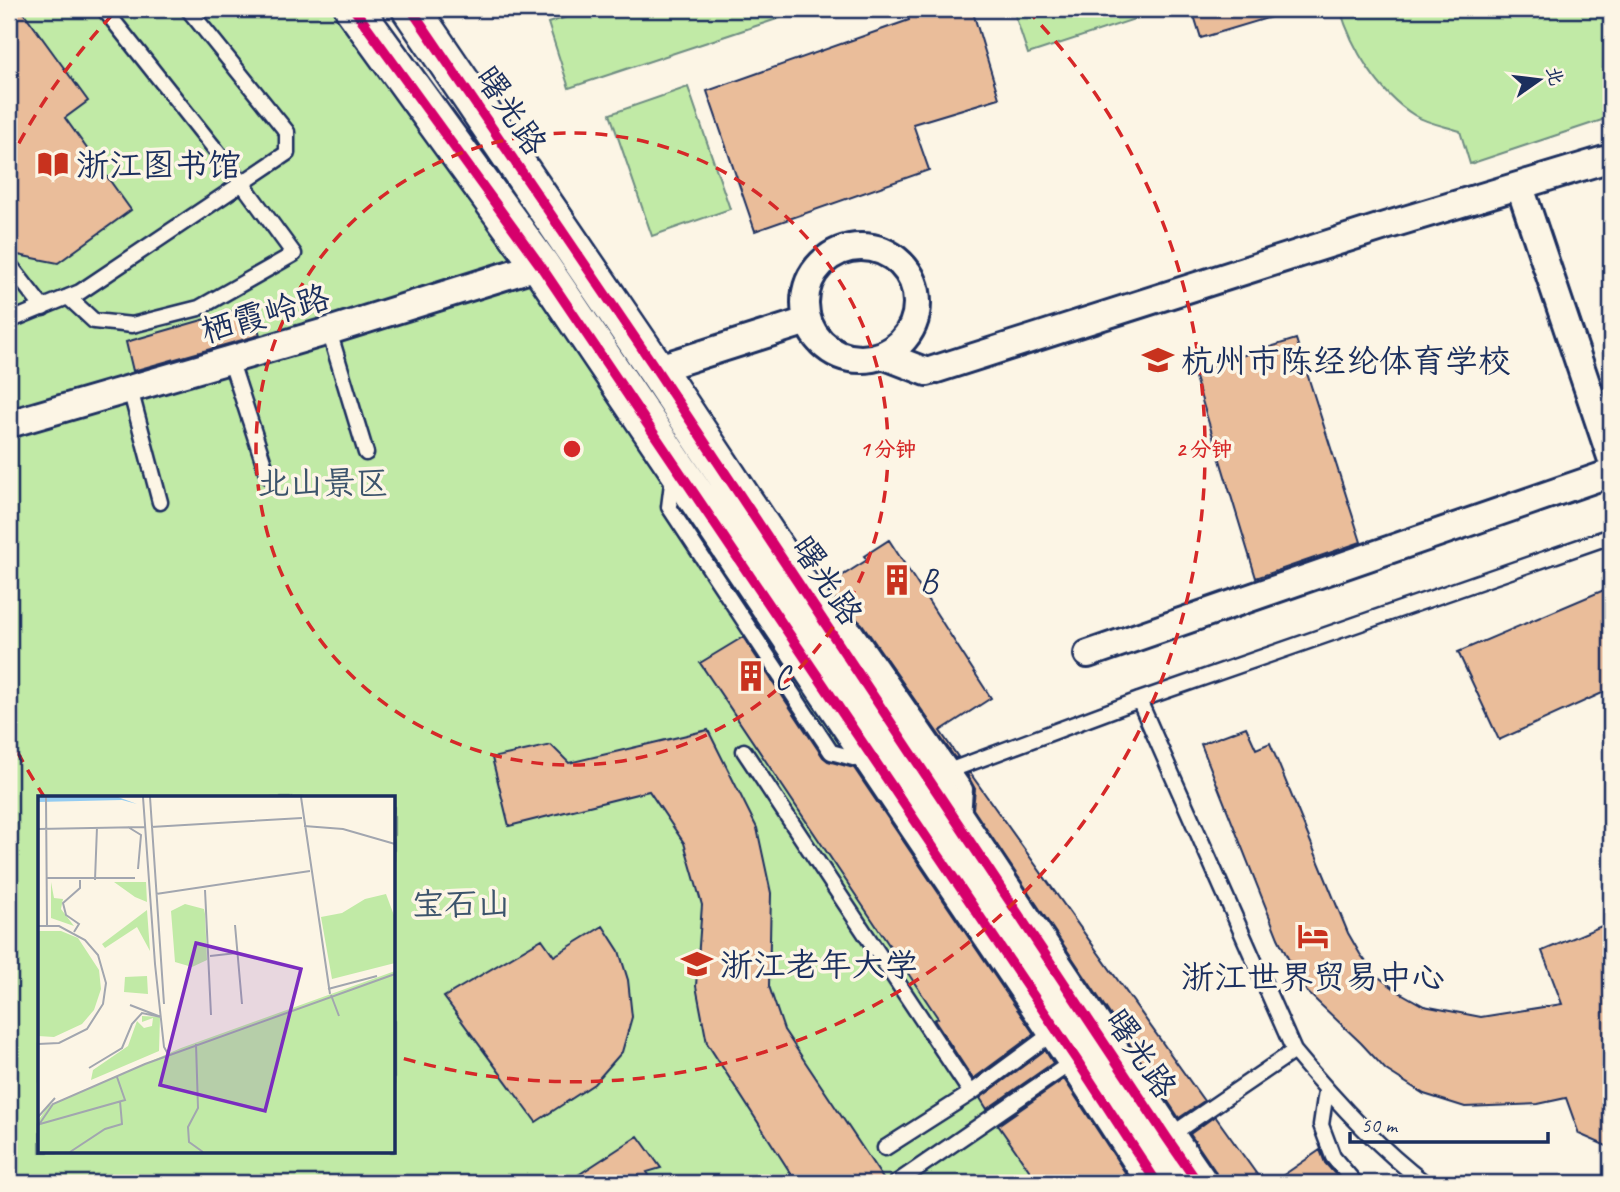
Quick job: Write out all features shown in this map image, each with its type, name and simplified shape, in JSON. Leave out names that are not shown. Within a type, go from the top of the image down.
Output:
[{"type":"main road","name":"曙光路","points":[[354,9],[540,265],[1157,1183]]},
{"type":"main road","name":"曙光路","points":[[411,9],[797,580],[940,775],[962,830],[1198,1183]]},
{"type":"street","points":[[883,355],[927,372],[1385,226],[1611,158]]},
{"type":"street","points":[[1520,187],[1611,457]]},
{"type":"street","points":[[866,246],[884,251],[900,261],[911,276],[917,294],[917,313],[911,331],[900,345],[883,355],[866,360],[847,358],[830,351],[816,338],[807,321],[804,302],[807,284],[817,268],[830,255],[847,247],[866,246]]},
{"type":"street","name":"栖霞岭路","points":[[9,424],[328,331],[540,265]]},
{"type":"street","points":[[656,369],[807,321]]},
{"type":"street","points":[[1088,654],[1611,473]]},
{"type":"lane","points":[[68,297],[94,321],[132,325],[199,308],[294,254],[242,183],[104,9]]},
{"type":"lane","points":[[9,321],[80,292],[287,153],[287,132],[188,9]]},
{"type":"lane","points":[[9,264],[43,308]]},
{"type":"lane","points":[[328,331],[366,453]]},
{"type":"lane","points":[[230,359],[268,476]]},
{"type":"lane","points":[[130,389],[160,502]]},
{"type":"lane","points":[[940,775],[1139,701],[1611,536]]},
{"type":"lane","points":[[1139,701],[1294,1051],[1326,1091],[1406,1169],[1425,1183]]},
{"type":"lane","points":[[744,751],[971,1093]]},
{"type":"lane","points":[[885,1148],[971,1093],[1066,1045]]},
{"type":"lane","points":[[896,1183],[1066,1045]]},
{"type":"lane","points":[[1167,1138],[1294,1051]]},
{"type":"lane","points":[[1326,1091],[1321,1125],[1333,1157],[1354,1183]]},
{"type":"green space","name":"北山景区","points":[[9,9],[375,9],[1176,1183],[9,1183]]},
{"type":"green space","points":[[592,9],[807,9],[569,88],[548,23]]},
{"type":"green space","points":[[1013,9],[1148,9],[1150,14],[1028,54]]},
{"type":"green space","points":[[1340,9],[1611,9],[1611,117],[1470,164],[1460,131],[1419,118],[1401,105],[1378,82],[1359,54]]},
{"type":"green space","points":[[688,87],[730,209],[652,236],[610,114]]},
{"type":"building","name":"浙江图书馆","points":[[9,9],[21,9],[88,101],[65,118],[131,210],[58,263],[13,254],[9,248]]},
{"type":"building","points":[[906,9],[972,9],[999,98],[913,124],[929,170],[755,231],[707,91],[909,20]]},
{"type":"building","points":[[1192,9],[1280,9],[1281,14],[1201,38]]},
{"type":"building","points":[[251,306],[260,335],[133,371],[126,342]]},
{"type":"building","points":[[1296,339],[1361,542],[1256,578],[1193,371]]},
{"type":"building","points":[[889,540],[991,698],[940,731],[958,757],[955,758],[862,624],[836,601],[826,586],[867,560],[864,556]]},
{"type":"building","points":[[1611,587],[1611,689],[1499,740],[1458,652]]},
{"type":"building","points":[[743,637],[823,757],[854,768],[1034,1034],[973,1079],[934,1020],[938,1018],[700,663]]},
{"type":"building","name":"浙江世界贸易中心","points":[[1246,727],[1256,749],[1270,743],[1348,933],[1360,954],[1377,976],[1424,1006],[1481,1017],[1562,1004],[1542,951],[1611,922],[1611,1148],[1579,1134],[1566,1098],[1538,1104],[1465,1107],[1424,1094],[1386,1070],[1302,987],[1278,938],[1201,744]]},
{"type":"building","points":[[708,730],[757,828],[771,893],[769,986],[784,1030],[886,1183],[797,1183],[707,1043],[696,986],[702,905],[684,843],[649,791],[509,826],[492,758],[551,745],[569,763]]},
{"type":"building","points":[[970,773],[1204,1101],[1179,1118],[973,809],[975,789],[967,774]]},
{"type":"building","points":[[603,926],[619,951],[628,980],[632,1017],[622,1052],[594,1084],[536,1122],[444,997],[542,939],[554,956]]},
{"type":"building","points":[[1045,1050],[1053,1063],[987,1109],[980,1098]]},
{"type":"building","points":[[1064,1079],[1132,1183],[1038,1183],[998,1125]]},
{"type":"building","points":[[1215,1116],[1263,1183],[1219,1183],[1215,1171],[1190,1134]]},
{"type":"building","points":[[638,1136],[661,1168],[647,1172],[654,1183],[566,1183]]},
{"type":"building","points":[[1320,1150],[1325,1163],[1343,1183],[1272,1183]]},
{"type":"cycle path","points":[[354,9],[540,265],[1157,1183]]},
{"type":"cycle path","points":[[411,9],[656,369],[1198,1183]]},
{"type":"place","name":"浙江图书馆","points":[[53,164]]},
{"type":"place","name":"杭州市陈经纶体育学校","points":[[1158,360]]},
{"type":"place","name":"B","points":[[897,580]]},
{"type":"place","name":"C","points":[[751,676]]},
{"type":"place","name":"浙江世界贸易中心","points":[[1313,936]]},
{"type":"place","name":"浙江老年大学","points":[[697,964]]},
{"type":"park label","name":"宝石山","points":[[461,903]]}]
